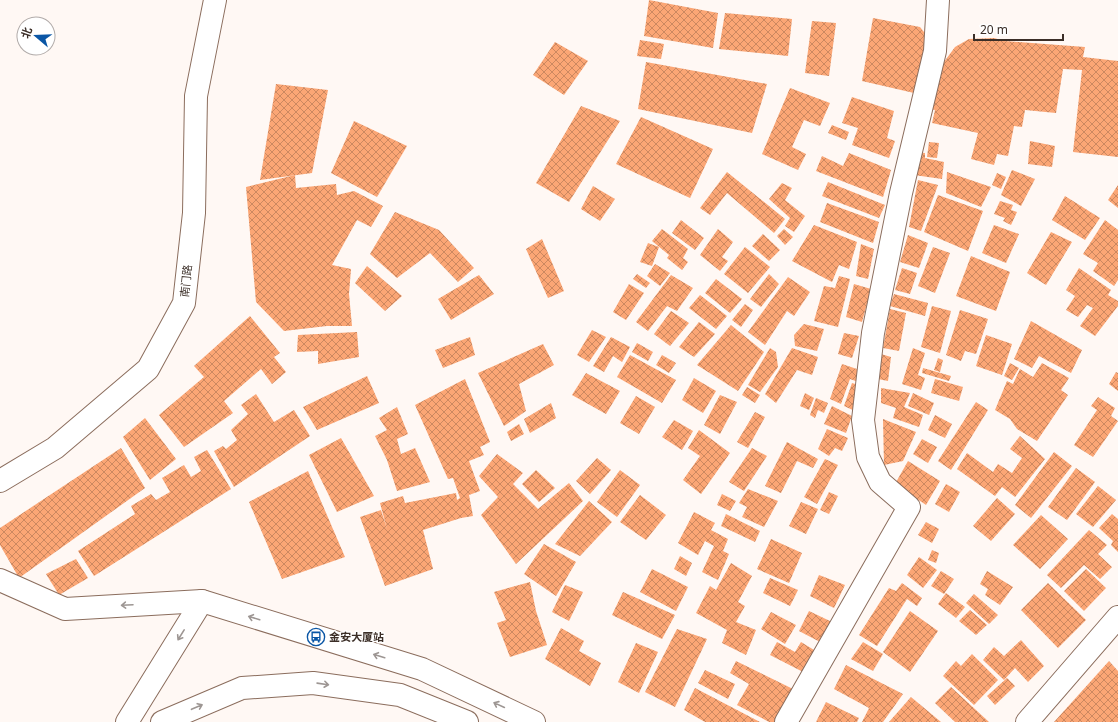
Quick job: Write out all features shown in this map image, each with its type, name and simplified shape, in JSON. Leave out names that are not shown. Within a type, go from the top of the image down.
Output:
[{"type":"main road","name":"南门路","points":[[0,481],[54,448],[148,369],[184,303],[194,213],[196,96],[215,0]]},
{"type":"main road","points":[[786,722],[910,507],[880,482],[868,458],[863,420],[874,325],[901,193],[935,51],[938,0]]},
{"type":"main road","points":[[0,580],[65,609],[202,602],[422,669],[534,722]]},
{"type":"main road","points":[[127,722],[202,602]]},
{"type":"main road","points":[[1027,722],[1118,617]]},
{"type":"main road","points":[[162,722],[242,688],[313,683],[400,695],[468,722]]},
{"type":"building","points":[[649,0],[718,13],[713,48],[644,36]]},
{"type":"building","points":[[725,13],[792,19],[788,56],[719,49]]},
{"type":"building","points":[[873,18],[920,27],[928,37],[914,93],[862,81]]},
{"type":"building","points":[[812,21],[836,23],[829,76],[805,73]]},
{"type":"building","points":[[994,38],[1005,41],[1085,47],[1083,57],[1118,61],[1118,157],[1073,152],[1082,70],[1063,69],[1056,113],[1025,110],[1022,127],[1014,126],[1008,156],[997,154],[994,165],[971,159],[978,133],[932,123],[935,110],[931,109],[941,66],[955,47],[969,39]]},
{"type":"building","points":[[640,40],[664,44],[661,59],[637,56]]},
{"type":"building","points":[[555,42],[588,61],[564,95],[533,75]]},
{"type":"building","points":[[646,62],[767,84],[752,133],[638,109]]},
{"type":"building","points":[[276,84],[328,90],[312,173],[260,180]]},
{"type":"building","points":[[790,88],[830,103],[820,126],[804,120],[792,147],[806,154],[798,170],[762,154]]},
{"type":"building","points":[[852,97],[894,111],[887,138],[895,141],[889,158],[852,145],[858,128],[842,123]]},
{"type":"building","points":[[581,106],[620,121],[569,202],[536,183]]},
{"type":"building","points":[[641,117],[713,149],[690,198],[616,164]]},
{"type":"building","points":[[354,121],[407,146],[377,197],[331,173]]},
{"type":"building","points":[[832,125],[849,132],[846,140],[828,133]]},
{"type":"building","points":[[1030,141],[1055,146],[1052,167],[1028,164]]},
{"type":"building","points":[[929,142],[939,143],[937,158],[927,157]]},
{"type":"building","points":[[916,152],[925,153],[925,158],[944,162],[942,179],[914,175]]},
{"type":"building","points":[[849,153],[891,170],[883,197],[816,171],[822,156],[843,166]]},
{"type":"building","points":[[1012,170],[1035,179],[1021,206],[1001,195]]},
{"type":"building","points":[[727,172],[785,219],[774,233],[727,193],[710,215],[700,208]]},
{"type":"building","points":[[947,172],[991,187],[981,207],[946,193]]},
{"type":"building","points":[[997,173],[1006,177],[1001,189],[992,185]]},
{"type":"building","points":[[295,175],[296,188],[336,184],[337,195],[354,191],[383,206],[371,227],[357,220],[332,265],[351,269],[349,294],[352,326],[327,326],[284,331],[256,302],[246,187]]},
{"type":"building","points":[[918,180],[938,185],[921,231],[909,227]]},
{"type":"building","points":[[828,182],[885,205],[879,218],[822,196]]},
{"type":"building","points":[[782,183],[792,188],[785,200],[805,216],[794,232],[785,226],[790,218],[769,199]]},
{"type":"building","points":[[1118,185],[1118,208],[1108,200]]},
{"type":"building","points":[[593,186],[615,199],[600,221],[581,209]]},
{"type":"building","points":[[938,195],[983,211],[968,251],[924,232]]},
{"type":"building","points":[[1065,196],[1100,218],[1085,240],[1052,220]]},
{"type":"building","points":[[1000,201],[1013,205],[1011,210],[1017,212],[1011,225],[1003,221],[1005,218],[994,214]]},
{"type":"building","points":[[827,203],[879,222],[873,243],[820,222]]},
{"type":"building","points":[[395,212],[439,230],[474,268],[458,282],[430,253],[397,278],[370,254]]},
{"type":"building","points":[[681,220],[704,238],[695,250],[672,233]]},
{"type":"building","points":[[1105,220],[1118,230],[1118,280],[1114,286],[1093,271],[1098,263],[1083,254]]},
{"type":"building","points":[[814,225],[857,242],[849,269],[839,265],[832,282],[792,261]]},
{"type":"building","points":[[994,225],[1019,234],[1006,263],[982,253]]},
{"type":"building","points":[[662,229],[688,249],[683,258],[688,262],[682,270],[667,258],[669,255],[652,241]]},
{"type":"building","points":[[718,229],[733,242],[722,257],[728,261],[720,271],[700,255]]},
{"type":"building","points":[[784,229],[793,237],[785,245],[777,236]]},
{"type":"building","points":[[1051,232],[1072,242],[1046,285],[1027,273]]},
{"type":"building","points":[[763,234],[780,250],[769,261],[752,246]]},
{"type":"building","points":[[908,235],[928,243],[919,268],[900,262]]},
{"type":"building","points":[[542,239],[564,291],[548,298],[526,249]]},
{"type":"building","points":[[648,243],[659,247],[652,266],[640,262]]},
{"type":"building","points":[[861,244],[874,249],[868,279],[856,276]]},
{"type":"building","points":[[745,247],[770,267],[748,293],[724,274]]},
{"type":"building","points":[[933,247],[950,253],[935,293],[918,286]]},
{"type":"building","points":[[971,256],[1010,272],[996,311],[956,296]]},
{"type":"building","points":[[655,264],[670,273],[660,286],[647,276]]},
{"type":"building","points":[[367,266],[402,296],[385,311],[355,283]]},
{"type":"building","points":[[902,268],[917,273],[910,294],[895,290]]},
{"type":"building","points":[[1079,268],[1111,290],[1108,295],[1118,301],[1118,306],[1095,336],[1080,326],[1093,308],[1087,305],[1078,317],[1066,310],[1075,296],[1066,290]]},
{"type":"building","points":[[637,274],[650,283],[646,288],[633,279]]},
{"type":"building","points":[[769,274],[779,284],[761,307],[750,299]]},
{"type":"building","points":[[479,275],[494,294],[451,320],[438,299]]},
{"type":"building","points":[[671,275],[693,288],[677,311],[667,306],[648,331],[636,322]]},
{"type":"building","points":[[839,276],[850,279],[838,327],[814,321],[824,286],[835,288]]},
{"type":"building","points":[[788,277],[810,292],[794,316],[787,311],[765,345],[748,332]]},
{"type":"building","points":[[716,279],[742,299],[730,313],[705,293]]},
{"type":"building","points":[[629,284],[644,293],[626,320],[613,312]]},
{"type":"building","points":[[854,284],[871,289],[862,322],[846,317]]},
{"type":"building","points":[[894,294],[928,303],[925,316],[890,306]]},
{"type":"building","points":[[700,295],[727,316],[716,329],[689,308]]},
{"type":"building","points":[[745,304],[753,310],[741,327],[732,320]]},
{"type":"building","points":[[932,306],[951,311],[940,353],[921,347]]},
{"type":"building","points":[[890,309],[906,313],[899,351],[883,348]]},
{"type":"building","points":[[960,310],[988,319],[976,354],[965,351],[961,361],[946,355]]},
{"type":"building","points":[[671,311],[689,323],[670,346],[654,334]]},
{"type":"building","points":[[250,316],[280,353],[274,357],[286,372],[272,384],[261,369],[224,401],[233,413],[184,447],[159,415],[204,377],[194,366]]},
{"type":"building","points":[[1031,321],[1082,350],[1071,373],[1039,356],[1032,368],[1014,359]]},
{"type":"building","points":[[699,322],[715,334],[694,357],[679,347]]},
{"type":"building","points":[[804,324],[824,329],[817,351],[795,346],[794,335]]},
{"type":"building","points":[[731,325],[764,352],[738,391],[697,365]]},
{"type":"building","points":[[592,330],[606,337],[589,362],[577,355]]},
{"type":"building","points":[[357,332],[359,357],[318,364],[318,351],[297,352],[298,335]]},
{"type":"building","points":[[844,333],[859,336],[852,358],[838,354]]},
{"type":"building","points":[[986,335],[1012,344],[1002,375],[976,366]]},
{"type":"building","points":[[470,337],[475,355],[443,368],[435,350]]},
{"type":"building","points":[[611,337],[630,347],[622,362],[613,356],[604,372],[593,366]]},
{"type":"building","points":[[637,343],[653,352],[648,361],[632,352]]},
{"type":"building","points":[[543,344],[554,365],[519,384],[526,411],[504,426],[478,373]]},
{"type":"building","points":[[770,348],[776,352],[778,367],[760,392],[748,385]]},
{"type":"building","points":[[792,348],[818,357],[812,375],[797,370],[776,403],[765,394]]},
{"type":"building","points":[[913,348],[925,353],[918,375],[925,378],[921,390],[902,384]]},
{"type":"building","points":[[881,354],[891,357],[888,381],[878,379]]},
{"type":"building","points":[[630,355],[676,380],[662,403],[617,377]]},
{"type":"building","points":[[662,355],[676,363],[669,373],[656,365]]},
{"type":"building","points":[[938,358],[943,360],[940,372],[934,370]]},
{"type":"building","points":[[1010,363],[1019,368],[1012,380],[1004,376]]},
{"type":"building","points":[[1042,363],[1069,378],[1061,390],[1068,395],[1037,441],[1017,429],[1010,419],[995,410],[1007,381],[1013,384],[1020,369],[1033,377]]},
{"type":"building","points":[[842,364],[866,372],[864,384],[850,379],[841,404],[830,399]]},
{"type":"building","points":[[923,368],[951,376],[949,381],[922,373]]},
{"type":"building","points":[[1116,372],[1118,373],[1118,391],[1109,384]]},
{"type":"building","points":[[586,373],[620,391],[606,414],[572,395]]},
{"type":"building","points":[[367,376],[379,403],[317,430],[303,407]]},
{"type":"building","points":[[694,378],[716,391],[703,413],[682,400]]},
{"type":"building","points":[[465,379],[490,442],[480,447],[484,455],[469,461],[480,491],[469,495],[473,516],[461,518],[423,530],[433,569],[385,586],[360,517],[381,510],[387,529],[380,503],[403,496],[405,503],[456,493],[457,500],[460,498],[453,478],[448,479],[415,405]]},
{"type":"building","points":[[935,379],[963,387],[959,401],[931,393]]},
{"type":"building","points":[[852,383],[865,387],[857,412],[844,406]]},
{"type":"building","points":[[747,387],[760,395],[755,403],[742,395]]},
{"type":"building","points":[[881,388],[910,393],[904,407],[923,415],[919,427],[893,418],[896,408],[881,403]]},
{"type":"building","points":[[805,393],[814,398],[809,410],[800,406]]},
{"type":"building","points":[[913,393],[934,403],[929,415],[908,406]]},
{"type":"building","points":[[256,394],[274,422],[294,410],[310,436],[234,487],[214,451],[223,446],[226,449],[237,440],[231,430],[248,414],[241,405]]},
{"type":"building","points":[[720,395],[737,402],[720,434],[704,425]]},
{"type":"building","points":[[636,396],[655,407],[639,434],[620,423]]},
{"type":"building","points":[[1098,397],[1115,408],[1111,416],[1118,421],[1093,457],[1074,445],[1097,410],[1091,406]]},
{"type":"building","points":[[816,398],[828,403],[824,413],[818,410],[815,418],[810,415]]},
{"type":"building","points":[[976,402],[988,410],[951,470],[938,461]]},
{"type":"building","points":[[551,403],[556,418],[530,433],[524,419]]},
{"type":"building","points":[[832,406],[852,416],[846,433],[824,424]]},
{"type":"building","points":[[397,407],[408,434],[397,439],[401,454],[415,448],[430,482],[397,491],[387,460],[375,436],[387,430],[379,418]]},
{"type":"building","points":[[755,412],[765,417],[748,448],[737,442]]},
{"type":"building","points":[[935,415],[952,424],[945,438],[928,430]]},
{"type":"building","points":[[145,418],[176,459],[150,480],[123,437]]},
{"type":"building","points":[[883,419],[916,432],[903,461],[884,465]]},
{"type":"building","points":[[674,420],[693,431],[682,450],[662,437]]},
{"type":"building","points":[[519,424],[524,434],[511,441],[507,432]]},
{"type":"building","points":[[827,429],[848,438],[842,451],[835,448],[829,456],[818,449]]},
{"type":"building","points":[[699,430],[730,453],[701,494],[683,480],[700,456],[688,448]]},
{"type":"building","points":[[1020,436],[1045,459],[1015,497],[1002,487],[995,496],[957,469],[967,453],[993,472],[998,464],[1012,473],[1022,458],[1010,449]]},
{"type":"building","points":[[341,438],[374,496],[337,512],[309,455]]},
{"type":"building","points":[[922,439],[937,447],[928,463],[913,454]]},
{"type":"building","points":[[787,442],[818,459],[813,468],[797,461],[781,493],[765,486]]},
{"type":"building","points":[[121,448],[145,488],[19,578],[0,545],[0,528]]},
{"type":"building","points":[[752,448],[767,456],[744,491],[729,482]]},
{"type":"building","points":[[207,450],[231,489],[94,576],[78,551],[135,514],[131,506],[151,494],[156,500],[170,492],[162,478],[184,465],[191,477],[201,471],[194,457]]},
{"type":"building","points":[[1054,452],[1072,466],[1031,518],[1015,505]]},
{"type":"building","points":[[497,454],[523,473],[513,484],[538,509],[569,483],[583,501],[516,564],[481,515],[498,497],[479,476]]},
{"type":"building","points":[[597,458],[611,470],[590,494],[576,481]]},
{"type":"building","points":[[825,459],[838,465],[817,504],[804,497]]},
{"type":"building","points":[[908,461],[940,481],[926,505],[895,484]]},
{"type":"building","points":[[1076,468],[1095,482],[1067,520],[1048,507]]},
{"type":"building","points":[[536,470],[555,488],[539,502],[522,484]]},
{"type":"building","points":[[620,470],[640,485],[617,517],[597,502]]},
{"type":"building","points":[[308,471],[345,557],[282,579],[249,502]]},
{"type":"building","points":[[946,484],[960,492],[949,512],[935,504]]},
{"type":"building","points":[[1098,486],[1116,500],[1093,527],[1076,514]]},
{"type":"building","points":[[748,489],[778,501],[764,527],[742,517],[747,507],[739,503]]},
{"type":"building","points":[[829,492],[838,496],[829,514],[820,510]]},
{"type":"building","points":[[722,494],[736,501],[730,511],[717,505]]},
{"type":"building","points":[[640,495],[666,515],[646,540],[620,522]]},
{"type":"building","points":[[997,498],[1015,514],[991,541],[973,526]]},
{"type":"building","points":[[589,501],[612,522],[580,556],[555,544]]},
{"type":"building","points":[[801,502],[818,509],[806,534],[789,526]]},
{"type":"building","points":[[694,512],[715,523],[711,530],[728,539],[723,551],[729,554],[718,580],[702,572],[714,546],[705,541],[698,555],[678,543]]},
{"type":"building","points":[[726,514],[760,531],[755,542],[721,526]]},
{"type":"building","points":[[1112,514],[1118,519],[1118,552],[1111,545],[1113,541],[1099,528]]},
{"type":"building","points":[[1041,515],[1068,539],[1040,569],[1013,545]]},
{"type":"building","points":[[926,522],[939,529],[932,543],[918,535]]},
{"type":"building","points":[[1089,530],[1107,545],[1098,554],[1112,567],[1100,579],[1084,565],[1061,588],[1047,575]]},
{"type":"building","points":[[771,539],[802,553],[789,583],[757,569]]},
{"type":"building","points":[[544,544],[576,562],[556,596],[524,574]]},
{"type":"building","points":[[932,550],[939,553],[936,563],[928,560]]},
{"type":"building","points":[[680,556],[692,563],[686,576],[674,569]]},
{"type":"building","points":[[919,557],[937,570],[923,588],[907,575]]},
{"type":"building","points":[[76,559],[88,578],[59,595],[46,574]]},
{"type":"building","points":[[731,563],[752,576],[738,602],[745,606],[736,622],[756,630],[746,655],[722,643],[727,630],[696,613],[710,586],[716,590]]},
{"type":"building","points":[[652,569],[688,587],[676,611],[640,592]]},
{"type":"building","points":[[1086,569],[1106,588],[1084,611],[1064,591]]},
{"type":"building","points":[[941,571],[954,579],[944,594],[931,586]]},
{"type":"building","points":[[987,571],[1013,587],[1000,605],[985,595],[988,589],[980,584]]},
{"type":"building","points":[[819,575],[845,585],[834,608],[810,596]]},
{"type":"building","points":[[770,578],[798,590],[790,606],[763,593]]},
{"type":"building","points":[[530,582],[536,611],[547,645],[510,657],[497,623],[506,620],[494,592]]},
{"type":"building","points":[[902,583],[922,598],[917,606],[907,599],[877,646],[859,635],[889,588],[896,591]]},
{"type":"building","points":[[1048,583],[1086,620],[1058,648],[1021,610]]},
{"type":"building","points":[[565,585],[583,592],[569,621],[552,612]]},
{"type":"building","points":[[623,592],[675,615],[662,639],[612,615]]},
{"type":"building","points":[[946,593],[965,607],[956,618],[938,604]]},
{"type":"building","points":[[974,594],[998,615],[989,624],[966,603]]},
{"type":"building","points":[[970,610],[987,625],[976,635],[959,621]]},
{"type":"building","points":[[809,611],[832,622],[822,643],[799,631]]},
{"type":"building","points":[[910,611],[938,631],[910,672],[883,652]]},
{"type":"building","points":[[771,612],[796,625],[785,644],[761,629]]},
{"type":"building","points":[[561,628],[584,641],[579,651],[601,663],[590,686],[545,659]]},
{"type":"building","points":[[677,629],[707,639],[675,707],[645,692]]},
{"type":"building","points":[[1021,640],[1044,666],[1028,682],[1015,668],[1004,680],[983,660],[994,647],[1004,656]]},
{"type":"building","points":[[777,642],[795,652],[801,642],[819,653],[807,674],[770,655]]},
{"type":"building","points":[[863,642],[883,654],[873,671],[851,659]]},
{"type":"building","points":[[636,643],[658,652],[639,693],[618,682]]},
{"type":"building","points":[[972,654],[998,680],[974,705],[943,676],[956,661],[961,666]]},
{"type":"building","points":[[736,661],[793,689],[775,722],[769,722],[737,705],[749,684],[730,673]]},
{"type":"building","points":[[1109,661],[1118,671],[1118,722],[1054,722]]},
{"type":"building","points":[[846,665],[903,694],[883,722],[862,722],[869,708],[834,689]]},
{"type":"building","points":[[705,670],[735,684],[728,699],[698,683]]},
{"type":"building","points":[[1007,678],[1015,686],[995,705],[987,696]]},
{"type":"building","points":[[951,687],[989,722],[955,722],[935,703]]},
{"type":"building","points":[[695,688],[760,722],[705,722],[684,710]]},
{"type":"building","points":[[911,697],[941,722],[889,722]]},
{"type":"building","points":[[826,702],[859,718],[857,722],[816,722]]},
{"type":"place","name":"金安大厦站","points":[[316,637]]}]
